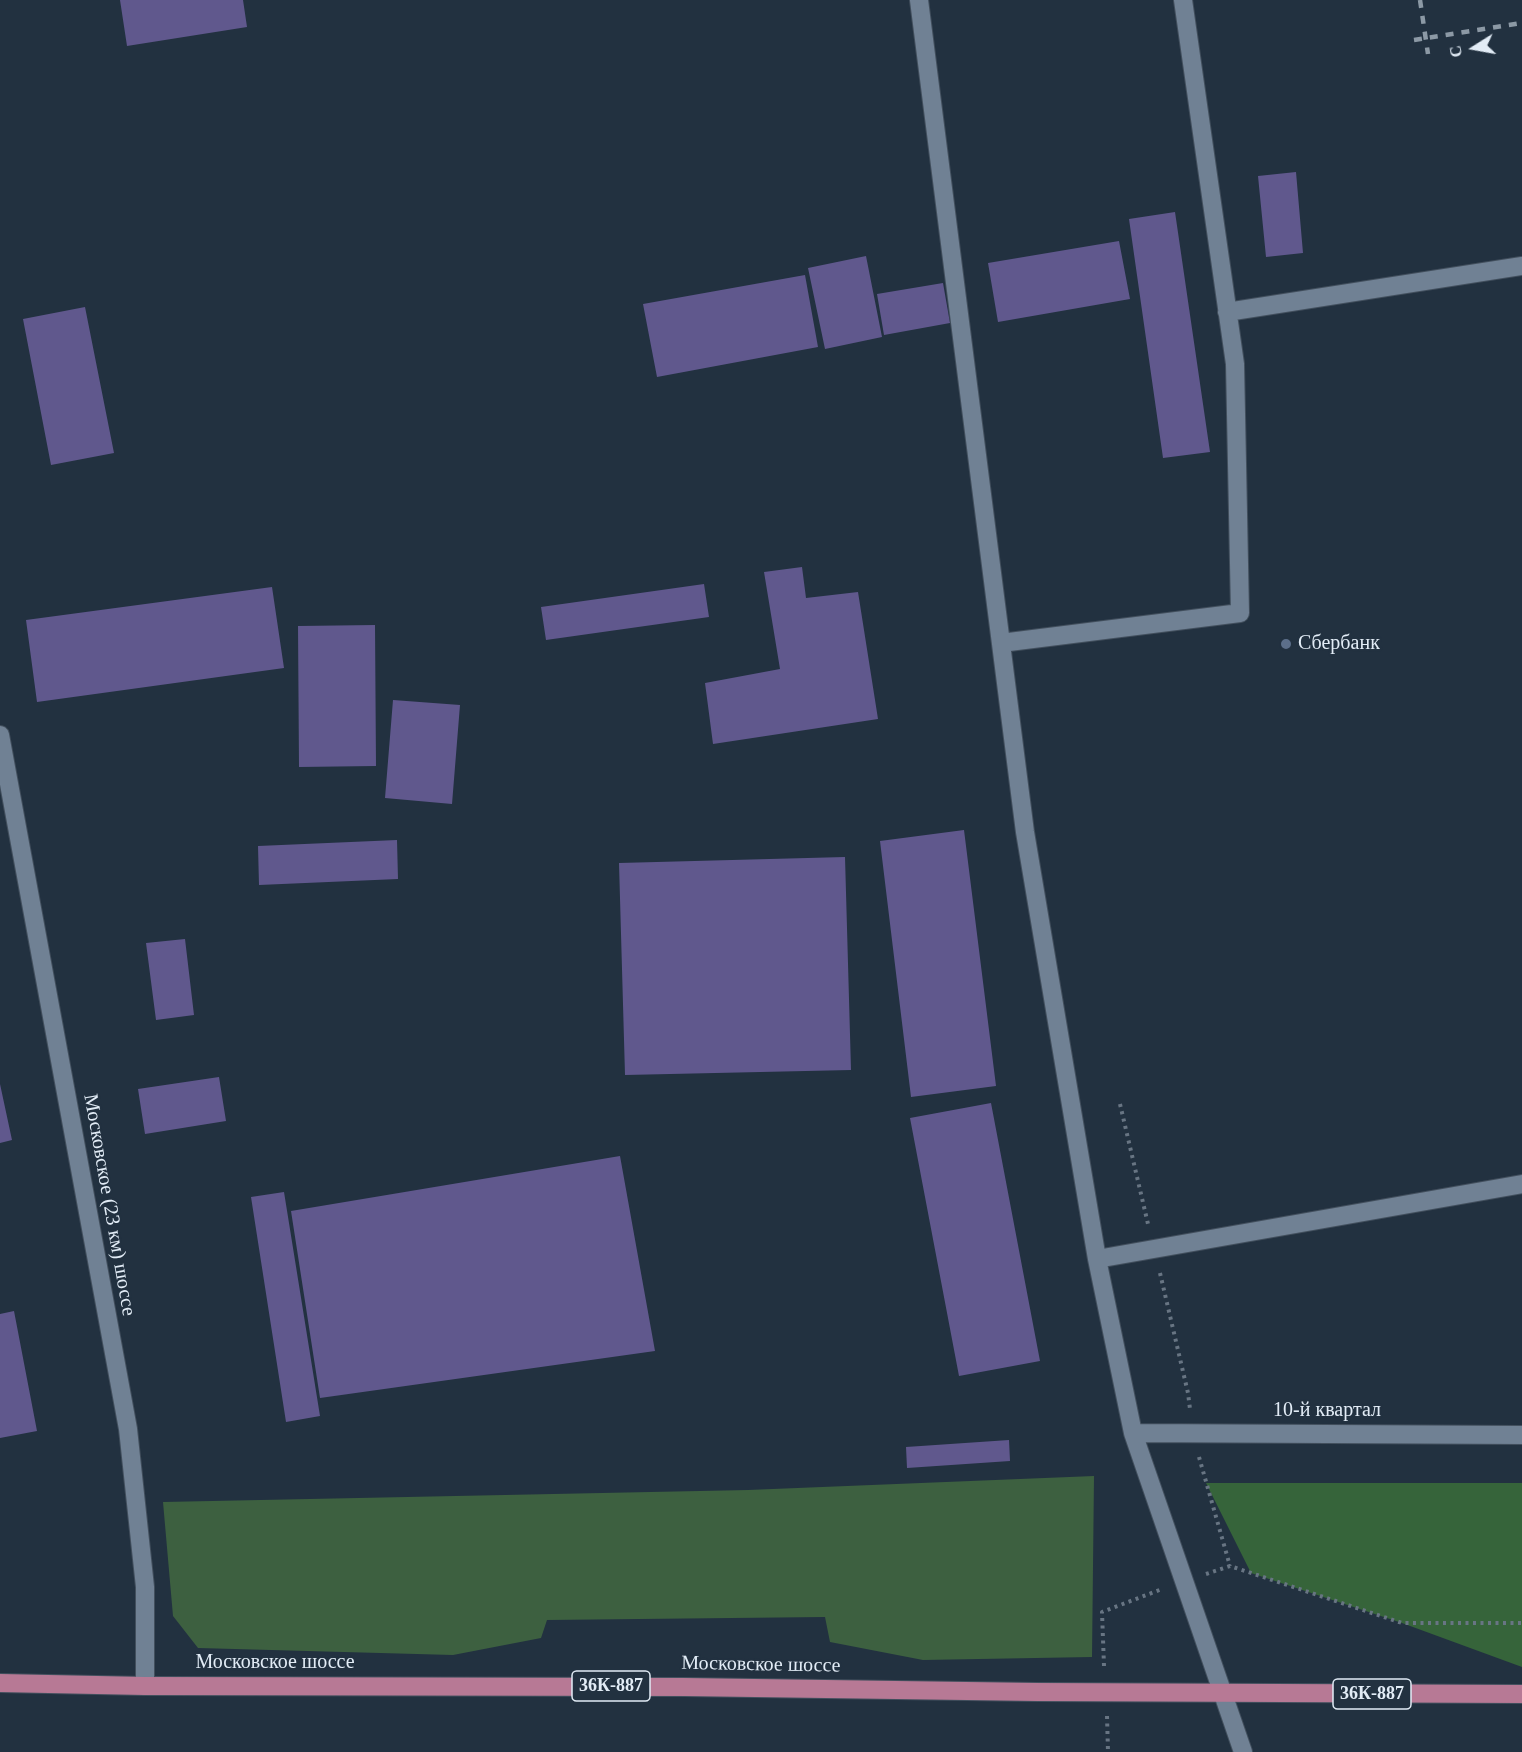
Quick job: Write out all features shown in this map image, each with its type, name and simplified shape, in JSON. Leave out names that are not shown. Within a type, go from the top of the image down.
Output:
[{"type":"main road","name":"Московское шоссе","points":[[0,1683],[145,1686],[684,1687],[1522,1694]]},
{"type":"street","points":[[920,0],[1025,832],[1097,1258],[1133,1433],[1243,1752]]},
{"type":"street","points":[[1001,643],[1240,613],[1235,371],[1183,0]]},
{"type":"street","points":[[1227,312],[1522,266]]},
{"type":"street","name":"Московское (23 км) шоссе","points":[[0,735],[128,1429],[145,1587],[145,1686]]},
{"type":"street","points":[[1097,1258],[1522,1184]]},
{"type":"street","name":"10-й квартал","points":[[1133,1433],[1522,1435]]},
{"type":"path","points":[[1120,1104],[1188,1394],[1192,1433],[1230,1566]]},
{"type":"path","points":[[1108,1752],[1102,1612],[1230,1566],[1402,1623],[1522,1623]]},
{"type":"green space","points":[[1094,1476],[1092,1657],[923,1660],[830,1642],[825,1617],[547,1620],[541,1638],[453,1655],[198,1648],[173,1616],[163,1502],[748,1490]]},
{"type":"green space","points":[[1206,1483],[1522,1483],[1522,1667],[1402,1623],[1251,1573]]},
{"type":"building","points":[[120,0],[243,0],[247,27],[127,46]]},
{"type":"building","points":[[1296,172],[1303,253],[1266,257],[1258,176]]},
{"type":"building","points":[[1175,212],[1210,452],[1163,458],[1129,219]]},
{"type":"building","points":[[1119,241],[1130,299],[998,322],[988,263]]},
{"type":"building","points":[[866,256],[882,337],[825,349],[808,268]]},
{"type":"building","points":[[805,275],[818,347],[657,377],[643,304]]},
{"type":"building","points":[[943,283],[950,323],[884,335],[877,294]]},
{"type":"building","points":[[85,307],[114,453],[51,465],[23,319]]},
{"type":"building","points":[[802,567],[806,598],[858,592],[878,719],[713,744],[705,683],[780,669],[764,572]]},
{"type":"building","points":[[704,584],[709,617],[546,640],[541,607]]},
{"type":"building","points":[[272,587],[284,668],[37,702],[26,620]]},
{"type":"building","points":[[375,625],[376,766],[299,767],[298,626]]},
{"type":"building","points":[[393,700],[460,705],[452,804],[385,798]]},
{"type":"building","points":[[964,830],[996,1086],[911,1097],[880,841]]},
{"type":"building","points":[[397,840],[398,879],[259,885],[258,846]]},
{"type":"building","points":[[845,857],[851,1070],[625,1075],[619,863]]},
{"type":"building","points":[[185,939],[194,1015],[156,1020],[146,943]]},
{"type":"building","points":[[219,1077],[226,1121],[145,1134],[138,1089]]},
{"type":"building","points":[[0,1084],[12,1140],[0,1143]]},
{"type":"building","points":[[991,1103],[1040,1361],[959,1376],[910,1118]]},
{"type":"building","points":[[620,1156],[655,1351],[320,1398],[291,1211]]},
{"type":"building","points":[[284,1192],[320,1416],[286,1422],[251,1197]]},
{"type":"building","points":[[14,1311],[37,1431],[0,1438],[0,1314]]},
{"type":"building","points":[[1009,1440],[1010,1461],[907,1468],[906,1447]]},
{"type":"railway","points":[[1420,0],[1428,54]]},
{"type":"railway","points":[[1414,40],[1522,23]]},
{"type":"place","name":"Сбербанк","points":[[1286,644]]}]
